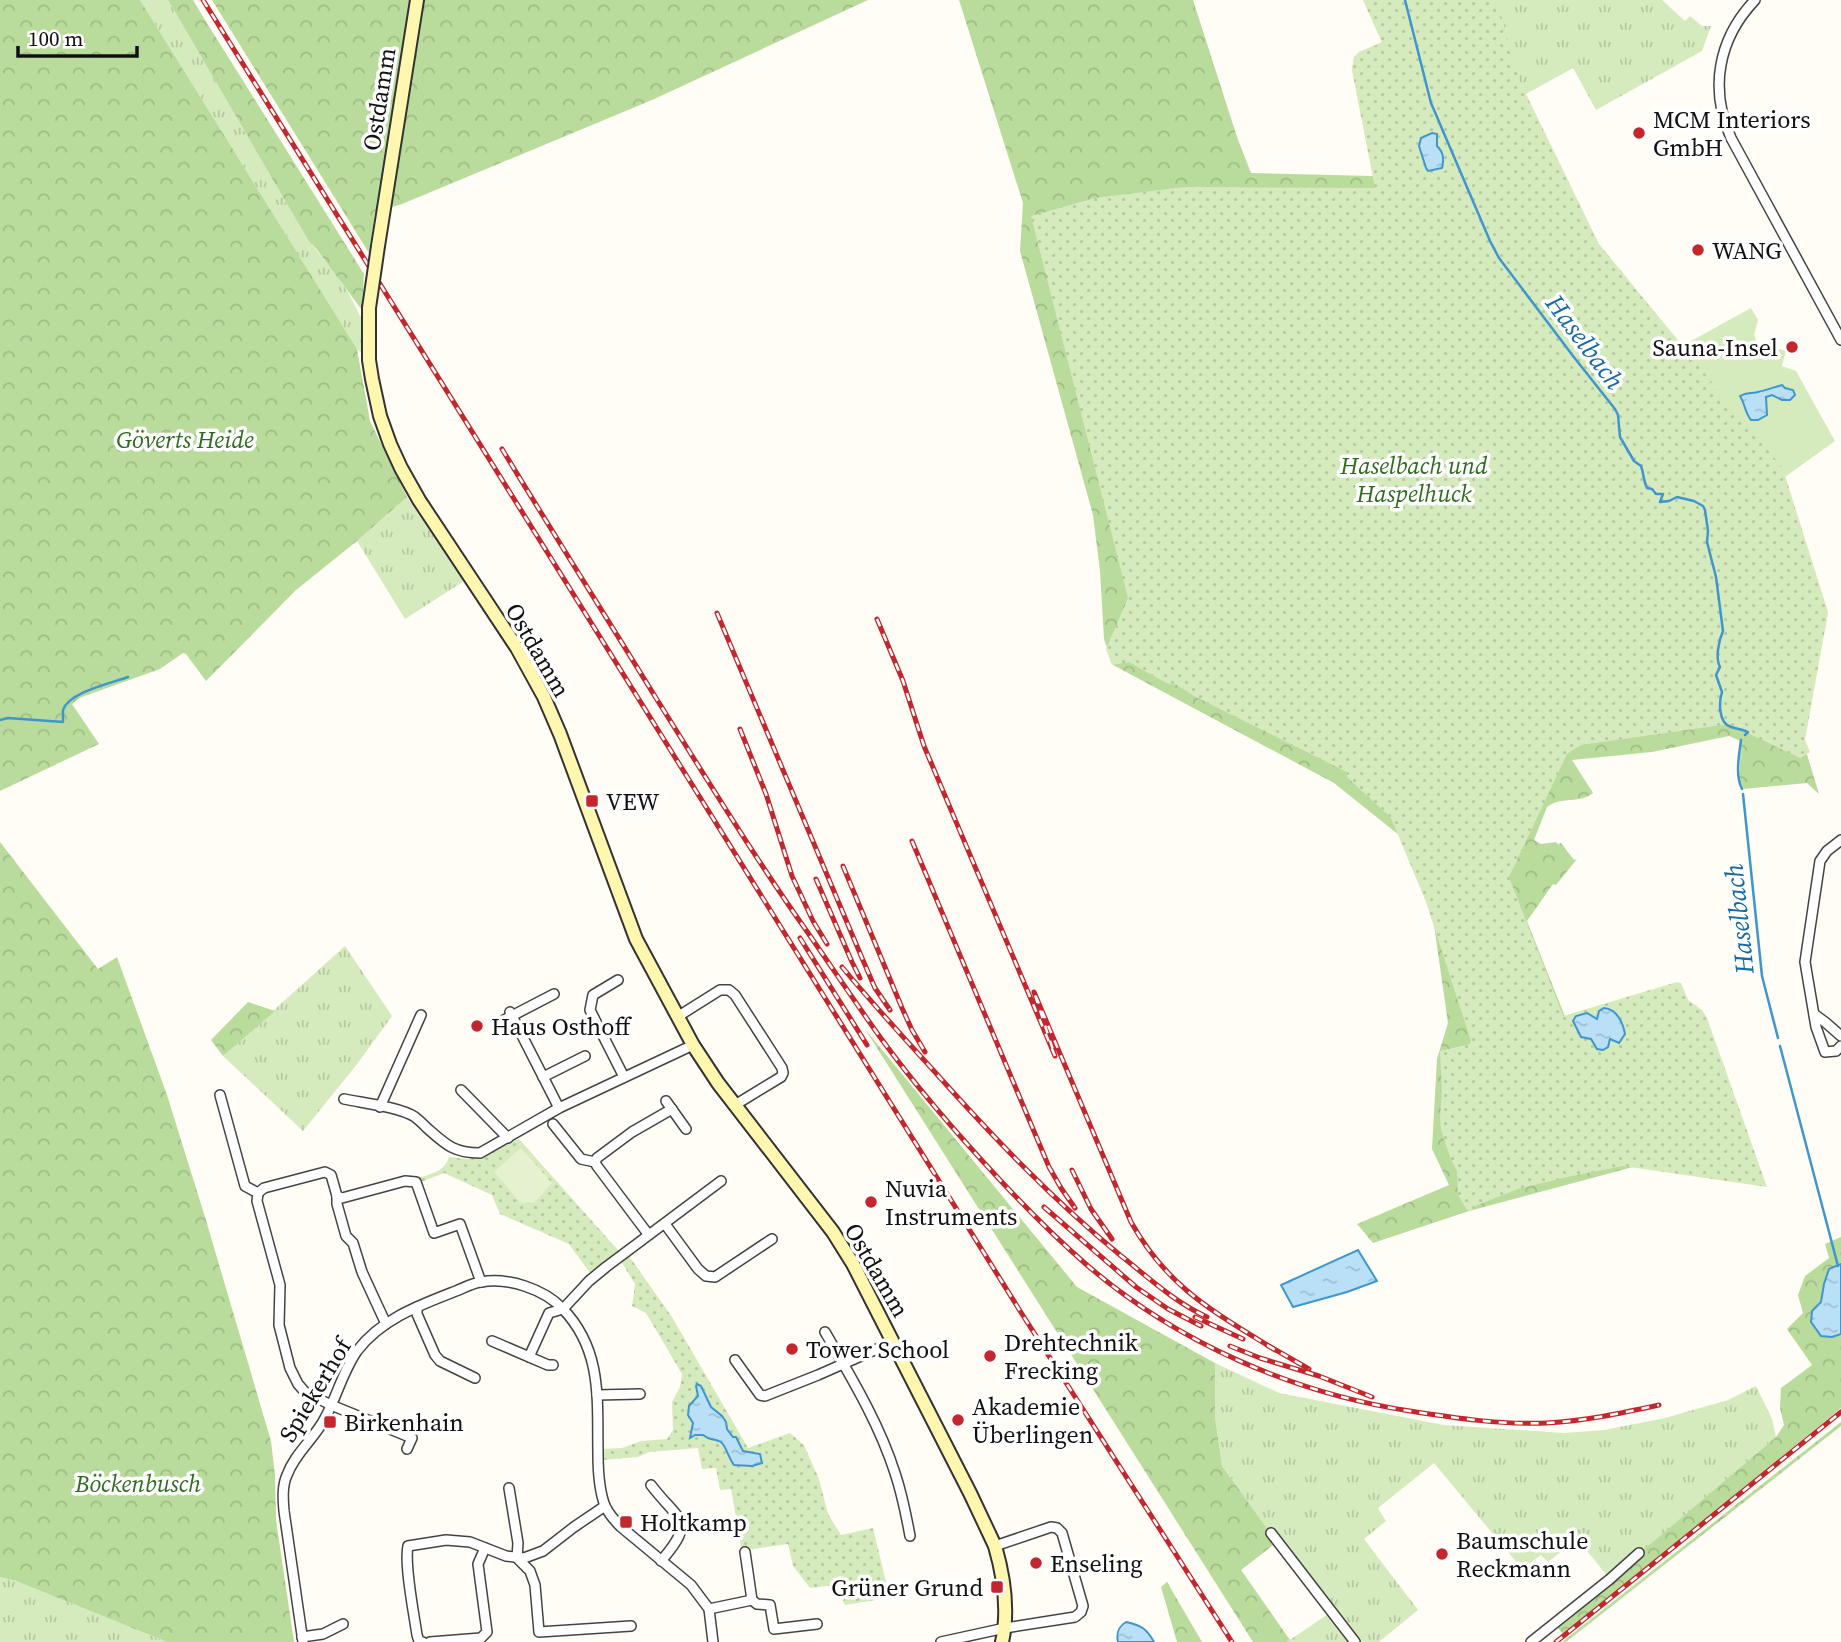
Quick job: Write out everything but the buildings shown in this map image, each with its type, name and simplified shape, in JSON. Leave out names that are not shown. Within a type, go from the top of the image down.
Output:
[{"type":"street","name":"Ostdamm","points":[[417,0],[369,308],[369,360],[380,416],[401,468],[419,500],[517,648],[544,697],[636,939],[677,1017],[718,1083],[833,1232],[853,1264],[893,1342],[995,1546],[1004,1587],[1005,1628],[1002,1642]]},
{"type":"street","points":[[1755,0],[1738,20],[1722,57],[1719,99],[1723,120],[1736,149],[1841,340]]},
{"type":"street","points":[[1841,840],[1819,861],[1805,962],[1816,1027],[1825,1052],[1836,1051],[1841,1046]]},
{"type":"street","points":[[618,980],[593,995],[590,1010],[624,1077]]},
{"type":"street","points":[[677,1017],[720,990],[729,990],[735,995],[783,1073],[781,1077],[735,1105]]},
{"type":"street","points":[[554,994],[509,1016],[559,1108]]},
{"type":"street","points":[[1814,1014],[1841,1036]]},
{"type":"street","points":[[380,1107],[421,1015]]},
{"type":"street","points":[[344,1099],[405,1112],[415,1117],[452,1149],[480,1153],[559,1108],[693,1045]]},
{"type":"street","points":[[543,1076],[585,1056]]},
{"type":"street","points":[[461,1090],[508,1138]]},
{"type":"street","points":[[220,1095],[245,1186],[258,1193]]},
{"type":"street","points":[[595,1162],[669,1105],[686,1129]]},
{"type":"street","points":[[553,1124],[581,1159],[595,1162],[648,1234]]},
{"type":"street","points":[[386,1324],[362,1272],[353,1243],[346,1236],[331,1175],[325,1172],[264,1188],[258,1193],[257,1201],[280,1286],[279,1325],[290,1368],[298,1384],[305,1392],[331,1405],[412,1438],[407,1449]]},
{"type":"street","points":[[337,1196],[342,1198],[405,1181],[416,1182],[434,1233],[460,1224],[481,1282]]},
{"type":"street","points":[[529,1357],[549,1313],[563,1309],[589,1281],[721,1181]]},
{"type":"street","points":[[664,1224],[706,1276],[715,1277],[772,1239]]},
{"type":"street","name":"Spiekerhof","points":[[302,1639],[284,1511],[283,1491],[287,1475],[324,1420],[357,1351],[371,1336],[386,1324],[417,1307],[481,1282],[520,1284],[546,1295],[563,1309],[580,1331],[591,1353],[596,1375],[599,1484],[606,1506],[621,1527],[691,1585],[709,1609]]},
{"type":"street","points":[[417,1307],[417,1314],[435,1355],[440,1361],[475,1378]]},
{"type":"street","points":[[825,1332],[867,1408],[888,1454],[904,1503],[909,1536]]},
{"type":"street","points":[[492,1341],[553,1365]]},
{"type":"street","points":[[735,1360],[760,1395],[765,1395],[893,1342]]},
{"type":"street","points":[[597,1395],[640,1394]]},
{"type":"street","points":[[651,1485],[678,1517],[682,1527],[681,1534],[661,1561]]},
{"type":"street","points":[[509,1488],[518,1543],[517,1558],[530,1571],[535,1585],[538,1632],[631,1626]]},
{"type":"street","points":[[423,1642],[419,1641],[417,1635],[408,1568],[408,1546],[446,1540],[470,1542],[506,1556],[524,1558],[543,1551],[606,1506]]},
{"type":"street","points":[[941,1642],[1075,1616],[1081,1612],[1083,1606],[1062,1533],[1058,1528],[1051,1527],[995,1546]]},
{"type":"street","points":[[1271,1533],[1355,1642]]},
{"type":"street","points":[[430,1642],[481,1638],[487,1632],[478,1564],[485,1548]]},
{"type":"street","points":[[745,1552],[752,1601]]},
{"type":"street","points":[[1531,1642],[1639,1553]]},
{"type":"street","points":[[713,1642],[709,1609],[752,1601],[770,1605],[774,1629],[817,1624]]},
{"type":"street","points":[[302,1639],[323,1634],[344,1624]]},
{"type":"green space","name":"Göverts Heide","points":[[0,0],[140,0],[357,349],[370,421],[407,497],[296,590],[206,681],[183,653],[160,669],[79,698],[72,704],[99,744],[0,791]]},
{"type":"green space","points":[[140,0],[168,0],[308,240],[336,274],[360,316],[369,321],[369,360],[357,349]]},
{"type":"green space","points":[[168,0],[193,0],[364,274],[362,310],[308,240]]},
{"type":"green space","points":[[212,0],[868,0],[652,100],[402,204],[375,212],[369,253]]},
{"type":"green space","name":"Haselbach und Haspelhuck","points":[[959,0],[1193,0],[1251,173],[1373,176],[1803,741],[1819,794],[1807,783],[1743,789],[1739,782],[1741,741],[1729,736],[1652,752],[1572,760],[1593,793],[1547,807],[1534,840],[1541,844],[1561,843],[1574,860],[1577,859],[1556,885],[1553,884],[1527,921],[1624,1165],[1633,1167],[1469,1211],[1373,1243],[1357,1224],[1449,1185],[1432,1149],[1437,1059],[1448,1023],[1424,855],[1334,783],[1113,665],[1104,639],[1093,515],[1020,251],[1023,203]]},
{"type":"green space","points":[[1363,0],[1662,0],[1685,21],[1690,16],[1702,26],[1711,26],[1702,51],[1596,110],[1573,68],[1526,94],[1599,244],[1781,466],[1828,613],[1803,741],[1376,191],[1352,69],[1354,57],[1359,52],[1382,42]]},
{"type":"green space","name":"Haselbach und Haspelhuck","points":[[1363,0],[1497,0],[1519,80],[1598,244],[1782,466],[1828,612],[1805,740],[1810,752],[1800,758],[1729,724],[1581,745],[1567,754],[1509,877],[1563,1016],[1681,983],[1688,1000],[1702,1010],[1707,1018],[1767,1187],[1623,1166],[1518,1189],[1475,1206],[1471,1211],[1467,1210],[1458,1195],[1457,1171],[1441,1130],[1440,1051],[1470,1044],[1471,1041],[1426,902],[1391,818],[1347,777],[1347,772],[1129,662],[1112,665],[1106,649],[1128,598],[1031,216],[1095,198],[1184,187],[1375,188],[1352,70],[1354,57],[1382,42]]},
{"type":"green space","points":[[1751,308],[1758,320],[1754,335],[1757,342],[1786,351],[1782,366],[1796,371],[1835,441],[1785,477],[1781,466],[1682,346]]},
{"type":"green space","points":[[407,497],[464,581],[405,619],[357,541]]},
{"type":"green space","name":"Böckenbusch","points":[[0,842],[98,969],[117,957],[167,1095],[271,1441],[276,1520],[294,1642],[167,1642],[0,1577]]},
{"type":"green space","points":[[345,946],[392,1016],[303,1131],[223,1056]]},
{"type":"green space","points":[[248,1002],[275,1011],[223,1056],[211,1040]]},
{"type":"green space","points":[[865,1029],[1077,1287],[1215,1363],[1215,1417],[1222,1466],[1277,1542],[1241,1570],[1290,1640],[1253,1642]]},
{"type":"green space","points":[[519,1139],[625,1258],[629,1256],[672,1317],[748,1448],[790,1433],[804,1445],[819,1479],[828,1514],[841,1535],[873,1528],[888,1598],[845,1605],[836,1585],[810,1588],[793,1566],[788,1544],[747,1550],[741,1546],[731,1489],[720,1490],[716,1468],[702,1469],[698,1448],[649,1452],[638,1457],[602,1460],[602,1449],[667,1439],[673,1430],[672,1402],[680,1387],[682,1374],[646,1313],[632,1306],[635,1284],[619,1258],[593,1277],[569,1244],[500,1214],[492,1195],[444,1173],[421,1182],[419,1178],[441,1169],[449,1157],[469,1159]]},
{"type":"green space","points":[[521,1148],[552,1183],[535,1202],[521,1203],[494,1172]]},
{"type":"green space","points":[[1841,1237],[1841,1264],[1829,1269],[1821,1302],[1812,1311],[1832,1337],[1841,1334],[1841,1408],[1563,1634],[1554,1623],[1776,1437],[1784,1425],[1780,1408],[1781,1388],[1812,1365],[1787,1329],[1803,1313],[1798,1295],[1805,1276],[1829,1258],[1825,1244]]},
{"type":"green space","points":[[1215,1363],[1279,1393],[1444,1425],[1564,1433],[1604,1430],[1665,1418],[1728,1400],[1756,1386],[1772,1419],[1776,1437],[1610,1579],[1577,1539],[1548,1562],[1541,1555],[1522,1569],[1434,1463],[1378,1508],[1386,1521],[1364,1539],[1418,1610],[1379,1642],[1287,1642],[1331,1612],[1222,1466],[1215,1417]]},
{"type":"green space","points":[[1841,1422],[1841,1426],[1566,1642],[1562,1642]]},
{"type":"green space","points":[[0,1577],[16,1581],[167,1642],[0,1642]]},
{"type":"green space","points":[[1167,1582],[1202,1642],[1177,1642],[1161,1587]]},
{"type":"water","points":[[1432,133],[1437,134],[1437,146],[1443,162],[1442,168],[1428,171],[1419,146],[1421,138]]},
{"type":"water","points":[[1782,385],[1793,390],[1795,395],[1790,400],[1782,400],[1772,395],[1766,397],[1767,415],[1751,420],[1740,396]]},
{"type":"water","points":[[1604,1008],[1616,1014],[1625,1034],[1619,1043],[1610,1039],[1608,1047],[1603,1050],[1597,1049],[1591,1039],[1581,1037],[1573,1021],[1576,1016],[1587,1013],[1597,1019],[1599,1011]]},
{"type":"water","points":[[1358,1250],[1377,1281],[1293,1307],[1281,1285]]},
{"type":"water","points":[[1841,1264],[1841,1334],[1821,1336],[1811,1322],[1812,1311],[1821,1302],[1829,1269]]},
{"type":"water","points":[[697,1384],[701,1386],[711,1407],[722,1416],[727,1429],[736,1437],[743,1451],[760,1454],[762,1463],[752,1466],[734,1465],[721,1442],[703,1435],[690,1438],[693,1423],[688,1415],[689,1406],[698,1396]]},
{"type":"water","points":[[1126,1622],[1143,1628],[1154,1642],[1118,1642],[1118,1630]]},
{"type":"waterway","name":"Haselbach","points":[[1405,0],[1431,103],[1499,258],[1615,409],[1620,437],[1634,461],[1641,466],[1647,488],[1656,494],[1663,494],[1660,502],[1677,497],[1694,501],[1705,510],[1707,542],[1716,577],[1723,631],[1718,654],[1720,667],[1716,675],[1722,692],[1720,712],[1727,725],[1748,732],[1745,735]]},
{"type":"waterway","points":[[0,720],[8,718],[63,722],[63,710],[73,698],[128,677]]},
{"type":"waterway","name":"Haselbach","points":[[1741,740],[1738,772],[1742,789]]},
{"type":"waterway","name":"Haselbach","points":[[1743,794],[1762,976],[1778,1038]]},
{"type":"waterway","name":"Haselbach","points":[[1780,1046],[1838,1266]]},
{"type":"railway","points":[[203,0],[1022,1314],[1232,1642]]},
{"type":"railway","points":[[502,449],[748,844],[880,1037],[923,1093],[984,1163],[1088,1266],[1160,1319],[1239,1361],[1280,1378],[1366,1403],[1461,1418],[1530,1423],[1589,1419],[1659,1405]]},
{"type":"railway","points":[[717,613],[875,988],[890,1010]]},
{"type":"railway","points":[[877,619],[903,681],[924,746],[1055,1056],[1034,992],[1131,1222],[1145,1245],[1176,1281],[1212,1310],[1275,1350]]},
{"type":"railway","points":[[740,729],[766,794],[792,876],[827,944]]},
{"type":"railway","points":[[912,841],[1049,1167],[1075,1208]]},
{"type":"railway","points":[[843,866],[902,1008],[925,1052]]},
{"type":"railway","points":[[816,879],[860,978]]},
{"type":"railway","points":[[800,938],[867,1045]]},
{"type":"railway","points":[[842,967],[956,1096],[1047,1190],[1095,1234],[1172,1297],[1207,1317]]},
{"type":"railway","points":[[1072,1170],[1091,1209],[1112,1239]]},
{"type":"railway","points":[[1044,1207],[1136,1287],[1168,1309],[1201,1326]]},
{"type":"railway","points":[[1195,1317],[1243,1339]]},
{"type":"railway","points":[[1267,1345],[1309,1369]]},
{"type":"railway","points":[[1230,1346],[1372,1397]]},
{"type":"railway","points":[[1556,1642],[1841,1412]]},
{"type":"place","name":"MCM Interiors GmbH","points":[[1639,133]]},
{"type":"place","name":"WANG","points":[[1698,250]]},
{"type":"place","name":"Sauna-Insel","points":[[1792,347]]},
{"type":"place","name":"VEW","points":[[592,801]]},
{"type":"place","name":"Haus Osthoff","points":[[477,1026]]},
{"type":"place","name":"Nuvia Instruments","points":[[871,1202]]},
{"type":"place","name":"Tower School","points":[[792,1349]]},
{"type":"place","name":"Drehtechnik Frecking","points":[[990,1356]]},
{"type":"place","name":"Akademie Überlingen","points":[[958,1420]]},
{"type":"place","name":"Birkenhain","points":[[330,1422]]},
{"type":"place","name":"Holtkamp","points":[[626,1522]]},
{"type":"place","name":"Baumschule Reckmann","points":[[1442,1554]]},
{"type":"place","name":"Enseling","points":[[1036,1563]]},
{"type":"place","name":"Grüner Grund","points":[[997,1587]]}]
